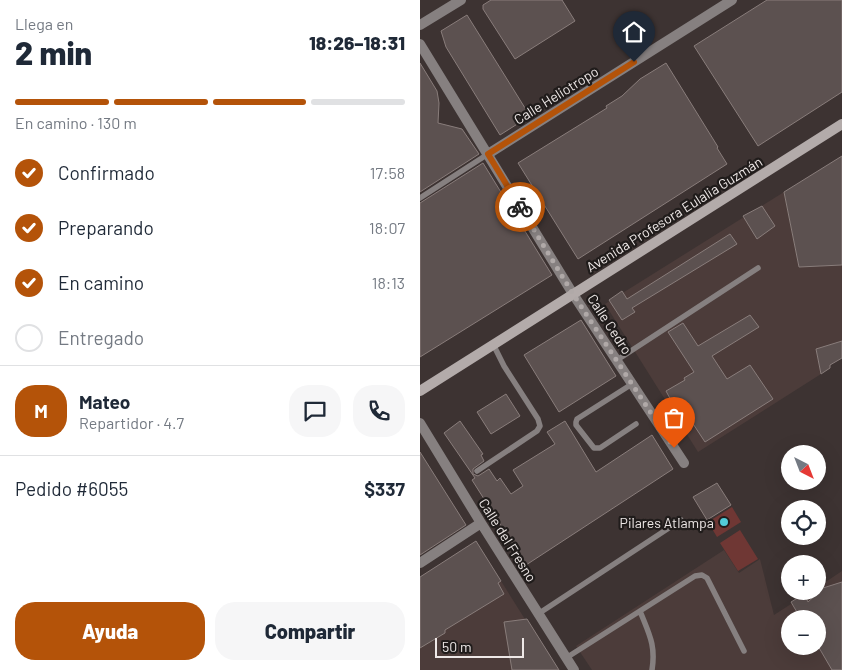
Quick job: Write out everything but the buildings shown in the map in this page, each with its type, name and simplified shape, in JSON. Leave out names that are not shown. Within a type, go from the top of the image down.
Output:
[{"type":"main road","name":"Avenida Profesora Eulalia Guzmán","points":[[420,391],[842,124]]},
{"type":"street","points":[[420,26],[461,0]]},
{"type":"street","name":"Calle Heliotropo","points":[[488,154],[732,0]]},
{"type":"street","name":"Calle Cedro","points":[[420,44],[573,294],[684,463]]},
{"type":"street","name":"Calle del Fresno","points":[[420,423],[574,670]]},
{"type":"street","points":[[420,562],[481,523]]},
{"type":"lane","name":"Calle Heliotropo","points":[[420,198],[488,154]]},
{"type":"lane","points":[[617,360],[758,268]]},
{"type":"lane","points":[[477,471],[537,431],[540,426],[538,419],[504,366],[493,344]]},
{"type":"lane","points":[[632,384],[578,419],[576,425],[594,448],[597,449],[636,424]]},
{"type":"lane","points":[[538,614],[681,520]]},
{"type":"lane","points":[[566,658],[695,576],[702,575],[707,578],[744,651]]},
{"type":"lane","points":[[640,611],[652,644],[654,656],[652,670]]},
{"type":"shaded area","points":[[784,192],[799,267],[842,265],[842,341],[816,349],[821,374],[698,452],[605,304]]},
{"type":"shaded area","points":[[732,507],[741,522],[717,537],[708,522]]},
{"type":"shaded area","points":[[740,530],[758,559],[738,571],[720,543]]},
{"type":"shaded area","points":[[724,550],[739,573],[760,559],[774,615],[781,610],[781,655],[826,655],[826,610],[782,610],[797,600],[826,600],[826,582],[842,571],[842,670],[592,670],[576,646]]},
{"type":"shaded area","points":[[501,581],[557,670],[420,670],[420,633]]},
{"type":"way so far","points":[[520,207],[573,294],[674,448]]},
{"type":"place","name":"Pilares Atlampa","points":[[724,522]]},
{"type":"route","points":[[520,207],[488,154],[634,62]]}]
